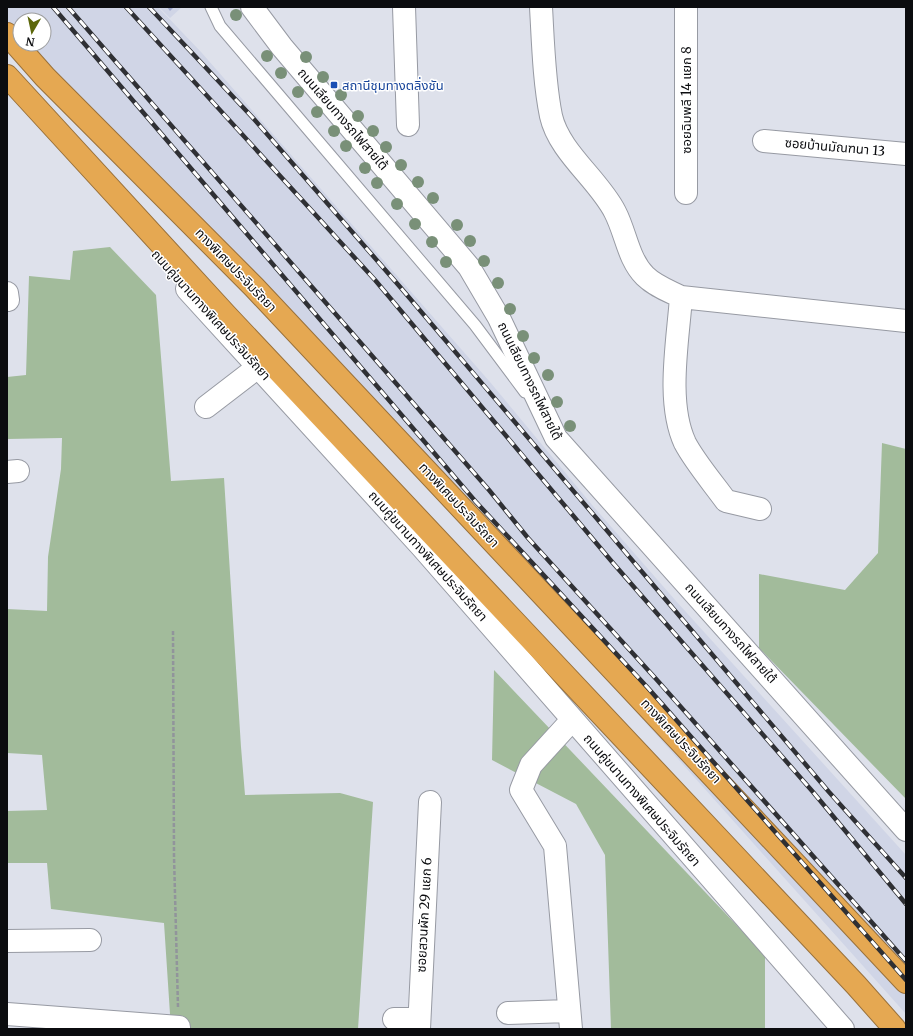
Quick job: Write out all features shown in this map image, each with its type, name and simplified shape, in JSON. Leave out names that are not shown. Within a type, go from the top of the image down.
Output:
[{"type":"highway","name":"ทางพิเศษประจิมรัถยา","points":[[7,34],[45,77],[254,287],[906,982]]},
{"type":"highway","points":[[7,76],[237,326],[851,979],[895,1029]]},
{"type":"main road","name":"ถนนเลียบทางรถไฟสายใต้","points":[[252,7],[282,47],[469,267],[499,318],[556,438],[906,830]]},
{"type":"main road","points":[[404,7],[408,126]]},
{"type":"main road","points":[[541,7],[543,48],[552,117],[558,133],[615,212],[635,263],[645,276],[657,285],[681,297],[906,321]]},
{"type":"main road","name":"ซอยฉิมพลี 14 แยก 8","points":[[686,7],[686,193]]},
{"type":"main road","name":"ถนนคู่ขนานทางพิเศษประจิมรัถยา","points":[[7,90],[422,547],[842,1029]]},
{"type":"main road","name":"ซอยบ้านมัณฑนา 13","points":[[764,141],[906,154]]},
{"type":"main road","points":[[681,297],[674,397],[678,425],[686,444],[726,501],[760,509]]},
{"type":"main road","points":[[206,407],[258,367]]},
{"type":"main road","points":[[508,1013],[570,1020],[555,846],[521,790],[531,765],[572,720]]},
{"type":"main road","name":"ซอยสวนผัก 29 แยก 6","points":[[418,1024],[430,802]]},
{"type":"main road","points":[[7,941],[90,940]]},
{"type":"main road","points":[[7,1014],[179,1027]]},
{"type":"main road","points":[[394,1019],[418,1024]]},
{"type":"lane","points":[[211,7],[220,26],[475,325],[522,387],[556,438]]},
{"type":"path","points":[[173,631],[174,856],[179,1027]]},
{"type":"shaded area","points":[[7,7],[158,7],[201,52],[490,382],[593,506],[676,601],[906,855],[906,1014],[544,609],[35,52],[52,52],[52,12],[12,12],[12,26],[7,20]]},
{"type":"shaded area","points":[[159,7],[182,7],[170,18]]},
{"type":"green space","points":[[110,247],[156,295],[171,481],[224,478],[245,795],[340,793],[373,802],[358,1029],[171,1029],[164,923],[51,909],[47,863],[7,863],[7,811],[47,810],[42,755],[7,753],[7,609],[47,611],[48,557],[61,469],[62,438],[7,439],[7,377],[26,375],[29,276],[70,280],[73,251]]},
{"type":"green space","points":[[882,443],[906,449],[906,799],[759,648],[759,574],[845,590],[878,553]]},
{"type":"green space","points":[[494,670],[765,955],[765,1029],[611,1029],[605,855],[576,804],[492,760]]},
{"type":"railway","points":[[53,7],[476,502],[648,688],[906,980]]},
{"type":"railway","points":[[68,7],[489,490],[528,538],[657,680],[906,961]]},
{"type":"railway","points":[[126,7],[375,280],[613,563],[813,792],[906,904]]},
{"type":"railway","points":[[149,7],[253,118],[401,288],[829,792],[906,878]]},
{"type":"place","name":"สถานีชุมทางตลิ่งชัน","points":[[334,85]]}]
